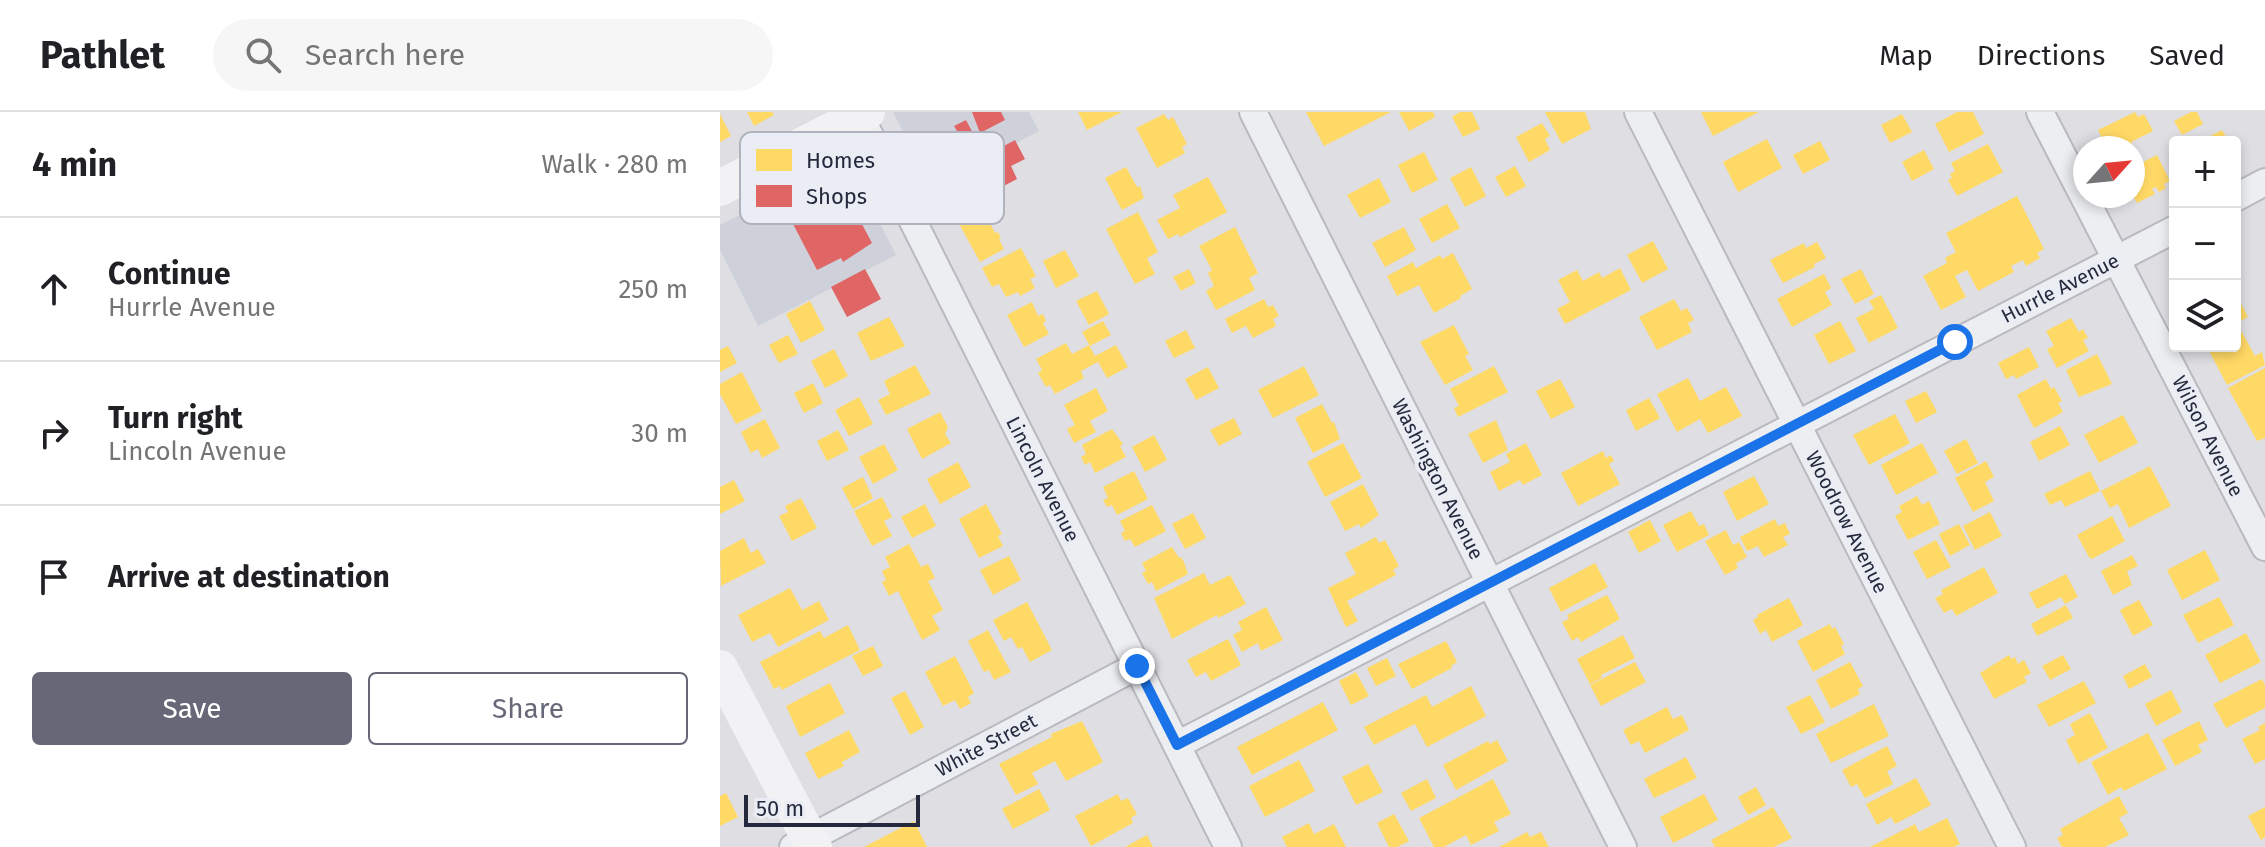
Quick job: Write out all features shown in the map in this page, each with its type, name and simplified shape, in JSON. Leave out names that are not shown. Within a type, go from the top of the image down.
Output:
[{"type":"street","name":"Washington Avenue","points":[[1253,112],[1623,847]]},
{"type":"street","name":"Woodrow Avenue","points":[[1638,112],[2012,847]]},
{"type":"street","name":"Wilson Avenue","points":[[2040,112],[2265,547]]},
{"type":"street","points":[[826,132],[862,113]]},
{"type":"street","name":"Lincoln Avenue","points":[[862,113],[871,132]]},
{"type":"street","points":[[720,188],[740,177]]},
{"type":"street","points":[[2241,195],[2265,182]]},
{"type":"street","name":"Lincoln Avenue","points":[[917,224],[1228,847]]},
{"type":"street","name":"Hurrle Avenue","points":[[1177,745],[2169,232]]},
{"type":"street","name":"White Street","points":[[806,844],[1137,666]]},
{"type":"street","points":[[720,668],[806,844]]},
{"type":"shaded area","points":[[893,112],[1029,112],[1039,131],[1004,149],[1004,132],[903,132]]},
{"type":"shaded area","points":[[740,215],[740,224],[880,224],[896,255],[758,326],[720,250],[720,225]]},
{"type":"building: Homes","points":[[747,112],[772,112],[774,115],[754,126]]},
{"type":"building: Homes","points":[[1078,112],[1122,112],[1087,130]]},
{"type":"building: Homes","points":[[1306,112],[1391,112],[1324,146]]},
{"type":"building: Homes","points":[[1399,112],[1433,112],[1435,117],[1409,131]]},
{"type":"building: Homes","points":[[1460,112],[1472,112],[1480,129],[1463,137],[1452,117]]},
{"type":"building: Homes","points":[[1545,112],[1585,112],[1591,129],[1562,144]]},
{"type":"building: Homes","points":[[1701,112],[1759,112],[1713,136]]},
{"type":"building: Homes","points":[[1957,112],[1973,112],[1984,134],[1949,152],[1935,124]]},
{"type":"building: Homes","points":[[2135,112],[2138,117],[2144,114],[2153,131],[2143,136],[2101,136],[2098,130]]},
{"type":"building: Homes","points":[[2197,112],[2203,124],[2182,135],[2174,121]]},
{"type":"building: Homes","points":[[720,114],[731,136],[720,142]]},
{"type":"building: Homes","points":[[1164,114],[1168,120],[1173,117],[1187,144],[1182,147],[1185,153],[1157,168],[1136,128]]},
{"type":"building: Homes","points":[[1902,114],[1912,132],[1890,143],[1881,125]]},
{"type":"building: Homes","points":[[1542,123],[1550,136],[1545,139],[1550,150],[1529,162],[1516,137]]},
{"type":"building: Homes","points":[[2222,130],[2226,136],[2210,136]]},
{"type":"building: Homes","points":[[1767,139],[1782,168],[1738,192],[1723,162]]},
{"type":"building: Homes","points":[[1820,141],[1830,160],[1803,174],[1793,155]]},
{"type":"building: Homes","points":[[1988,144],[2003,172],[1957,196],[1948,180],[1955,171],[1951,163]]},
{"type":"building: Homes","points":[[1924,150],[1934,169],[1912,181],[1902,162]]},
{"type":"building: Homes","points":[[1424,152],[1438,180],[1412,193],[1398,165]]},
{"type":"building: Homes","points":[[2157,155],[2169,182],[2159,192],[2156,187],[2152,189],[2155,194],[2145,199],[2145,161]]},
{"type":"building: Homes","points":[[1515,166],[1526,186],[1506,197],[1495,177]]},
{"type":"building: Homes","points":[[1126,167],[1137,187],[1140,186],[1144,198],[1122,210],[1105,178]]},
{"type":"building: Homes","points":[[1471,167],[1486,196],[1465,207],[1450,178]]},
{"type":"building: Homes","points":[[1208,177],[1227,212],[1180,237],[1178,234],[1168,239],[1157,220],[1180,208],[1173,195]]},
{"type":"building: Homes","points":[[1379,178],[1391,202],[1360,218],[1347,195]]},
{"type":"building: Homes","points":[[2017,196],[2044,249],[2037,253],[2040,258],[2026,266],[2023,260],[2011,266],[2014,272],[1978,291],[1967,270],[1955,276],[1966,297],[1941,310],[1923,276],[1947,263],[1945,258],[1956,252],[1946,233]]},
{"type":"building: Homes","points":[[1447,204],[1460,228],[1432,243],[1419,219]]},
{"type":"building: Homes","points":[[1138,212],[1158,252],[1147,258],[1155,274],[1135,284],[1106,229]]},
{"type":"building: Homes","points":[[959,224],[990,224],[995,233],[998,232],[1004,249],[980,262]]},
{"type":"building: Homes","points":[[1235,227],[1258,273],[1249,278],[1255,290],[1216,310],[1206,291],[1214,286],[1208,273],[1212,270],[1199,246]]},
{"type":"building: Homes","points":[[1404,227],[1416,250],[1385,267],[1372,243]]},
{"type":"building: Homes","points":[[1653,241],[1668,269],[1642,283],[1627,255]]},
{"type":"building: Homes","points":[[1817,242],[1826,258],[1783,283],[1770,260],[1804,243],[1806,248]]},
{"type":"building: Homes","points":[[1021,248],[1036,276],[1030,279],[1035,288],[1020,296],[1018,292],[1006,297],[999,284],[992,287],[982,268]]},
{"type":"building: Homes","points":[[1065,250],[1079,276],[1056,288],[1043,261]]},
{"type":"building: Homes","points":[[1453,253],[1472,289],[1461,298],[1434,313],[1419,285],[1397,296],[1387,276],[1413,262],[1416,268],[1440,255],[1442,259]]},
{"type":"building: Homes","points":[[1620,268],[1631,290],[1565,324],[1557,309],[1570,302],[1558,280],[1577,270],[1583,281],[1599,272],[1602,278]]},
{"type":"building: Homes","points":[[1189,269],[1196,283],[1181,291],[1173,277]]},
{"type":"building: Homes","points":[[1861,269],[1874,294],[1855,304],[1841,279]]},
{"type":"building: Homes","points":[[1824,274],[1831,288],[1825,292],[1832,305],[1792,327],[1777,299]]},
{"type":"building: Homes","points":[[1097,291],[1109,314],[1089,325],[1076,301]]},
{"type":"building: Homes","points":[[1881,295],[1898,328],[1869,343],[1856,318],[1874,309],[1869,301]]},
{"type":"building: Homes","points":[[1264,299],[1268,307],[1273,305],[1279,316],[1273,319],[1276,326],[1253,338],[1246,326],[1232,333],[1225,319]]},
{"type":"building: Homes","points":[[1674,299],[1681,311],[1687,308],[1694,320],[1688,323],[1692,332],[1657,350],[1639,317]]},
{"type":"building: Homes","points":[[810,301],[825,330],[801,343],[786,314]]},
{"type":"building: Homes","points":[[1032,302],[1038,316],[1043,314],[1046,321],[1043,323],[1049,334],[1024,347],[1007,315]]},
{"type":"building: Homes","points":[[2241,304],[2248,317],[2241,321]]},
{"type":"building: Homes","points":[[889,317],[905,346],[871,361],[857,333]]},
{"type":"building: Homes","points":[[2071,318],[2079,332],[2083,329],[2088,338],[2083,340],[2089,351],[2057,368],[2047,349],[2054,346],[2046,331]]},
{"type":"building: Homes","points":[[1103,321],[1111,335],[1090,346],[1082,332]]},
{"type":"building: Homes","points":[[1840,321],[1856,351],[1829,364],[1814,335]]},
{"type":"building: Homes","points":[[1454,325],[1469,354],[1465,356],[1473,370],[1445,385],[1420,342]]},
{"type":"building: Homes","points":[[1186,330],[1195,348],[1174,358],[1165,341]]},
{"type":"building: Homes","points":[[2241,333],[2255,356],[2262,352],[2265,365],[2227,385],[2210,352],[2241,352]]},
{"type":"building: Homes","points":[[788,335],[798,354],[779,363],[769,345]]},
{"type":"building: Homes","points":[[1066,343],[1072,354],[1089,345],[1095,356],[1116,345],[1128,367],[1107,378],[1098,362],[1081,371],[1084,378],[1055,394],[1050,385],[1046,387],[1038,373],[1042,370],[1036,359]]},
{"type":"building: Homes","points":[[728,346],[737,363],[720,372],[720,350]]},
{"type":"building: Homes","points":[[2029,347],[2039,367],[2016,379],[2014,375],[2006,379],[1998,363]]},
{"type":"building: Homes","points":[[834,349],[848,376],[825,388],[811,361]]},
{"type":"building: Homes","points":[[2097,354],[2112,384],[2079,397],[2066,370]]},
{"type":"building: Homes","points":[[915,365],[931,394],[886,415],[878,400],[890,394],[884,381]]},
{"type":"building: Homes","points":[[1304,366],[1319,395],[1273,418],[1258,390]]},
{"type":"building: Homes","points":[[1494,366],[1508,392],[1458,417],[1454,408],[1459,406],[1450,389]]},
{"type":"building: Homes","points":[[1208,367],[1219,388],[1196,400],[1185,379]]},
{"type":"building: Homes","points":[[2265,368],[2265,438],[2257,441],[2228,388]]},
{"type":"building: Homes","points":[[742,372],[762,411],[736,424],[720,394],[720,384]]},
{"type":"building: Homes","points":[[1688,378],[1700,401],[1726,387],[1742,416],[1708,433],[1700,419],[1677,432],[1657,394]]},
{"type":"building: Homes","points":[[1560,379],[1575,407],[1551,419],[1536,391]]},
{"type":"building: Homes","points":[[2046,379],[2062,401],[2058,403],[2063,412],[2034,428],[2017,395]]},
{"type":"building: Homes","points":[[813,383],[823,403],[804,413],[794,393]]},
{"type":"building: Homes","points":[[1096,388],[1108,411],[1090,421],[1096,432],[1074,443],[1067,429],[1075,425],[1064,405]]},
{"type":"building: Homes","points":[[1926,391],[1937,412],[1916,423],[1905,401]]},
{"type":"building: Homes","points":[[859,397],[873,424],[849,436],[835,410]]},
{"type":"building: Homes","points":[[1649,398],[1660,418],[1636,431],[1626,410]]},
{"type":"building: Homes","points":[[1322,404],[1334,422],[1340,439],[1313,453],[1295,418]]},
{"type":"building: Homes","points":[[940,412],[948,427],[945,434],[951,443],[922,459],[907,429]]},
{"type":"building: Homes","points":[[1895,414],[1910,443],[1869,465],[1853,435]]},
{"type":"building: Homes","points":[[2123,415],[2138,443],[2099,463],[2084,435]]},
{"type":"building: Homes","points":[[1234,418],[1242,434],[1219,446],[1210,430]]},
{"type":"building: Homes","points":[[765,419],[780,448],[762,458],[758,449],[751,453],[741,432]]},
{"type":"building: Homes","points":[[1496,420],[1508,450],[1483,463],[1468,434]]},
{"type":"building: Homes","points":[[2060,426],[2070,445],[2039,461],[2030,442]]},
{"type":"building: Homes","points":[[1112,429],[1123,444],[1120,446],[1126,457],[1095,473],[1090,462],[1085,465],[1081,457],[1086,454],[1082,445]]},
{"type":"building: Homes","points":[[838,430],[849,450],[827,461],[817,441]]},
{"type":"building: Homes","points":[[1154,435],[1167,460],[1145,472],[1132,447]]},
{"type":"building: Homes","points":[[1966,439],[1978,463],[1957,474],[1944,451]]},
{"type":"building: Homes","points":[[1343,443],[1362,478],[1325,497],[1307,462]]},
{"type":"building: Homes","points":[[1526,443],[1542,475],[1523,485],[1520,480],[1499,491],[1490,472],[1510,462],[1506,454]]},
{"type":"building: Homes","points":[[1922,443],[1938,473],[1896,495],[1881,465]]},
{"type":"building: Homes","points":[[884,444],[898,470],[873,484],[859,457]]},
{"type":"building: Homes","points":[[1603,451],[1606,458],[1611,455],[1614,461],[1609,464],[1620,484],[1578,506],[1561,473]]},
{"type":"building: Homes","points":[[1986,461],[1994,477],[1985,482],[1994,501],[1973,512],[1955,478]]},
{"type":"building: Homes","points":[[958,462],[971,487],[940,504],[927,479]]},
{"type":"building: Homes","points":[[2150,466],[2171,506],[2129,528],[2118,504],[2110,508],[2101,491]]},
{"type":"building: Homes","points":[[1134,471],[1148,499],[1117,515],[1112,505],[1107,507],[1103,500],[1108,498],[1103,487]]},
{"type":"building: Homes","points":[[2090,471],[2100,491],[2065,507],[2061,500],[2050,505],[2044,494]]},
{"type":"building: Homes","points":[[1754,476],[1769,504],[1737,521],[1723,492]]},
{"type":"building: Homes","points":[[863,477],[873,498],[853,509],[842,488]]},
{"type":"building: Homes","points":[[734,480],[745,501],[720,514],[720,487]]},
{"type":"building: Homes","points":[[1363,484],[1379,515],[1361,528],[1359,524],[1345,531],[1330,502]]},
{"type":"building: Homes","points":[[1917,496],[1922,505],[1929,501],[1940,524],[1908,540],[1895,516],[1902,512],[1899,506]]},
{"type":"building: Homes","points":[[882,497],[892,517],[884,521],[892,536],[872,546],[854,511]]},
{"type":"building: Homes","points":[[801,498],[817,528],[792,541],[779,516],[788,512],[785,506]]},
{"type":"building: Homes","points":[[925,504],[936,526],[912,538],[901,517]]},
{"type":"building: Homes","points":[[986,504],[1002,534],[998,536],[1003,546],[979,558],[959,519]]},
{"type":"building: Homes","points":[[1152,505],[1166,531],[1135,547],[1130,539],[1125,541],[1121,533],[1125,531],[1120,521]]},
{"type":"building: Homes","points":[[1691,511],[1699,526],[1704,524],[1709,535],[1677,552],[1663,525]]},
{"type":"building: Homes","points":[[1990,512],[2002,536],[1975,550],[1963,526]]},
{"type":"building: Homes","points":[[1193,513],[1206,538],[1185,549],[1172,524]]},
{"type":"building: Homes","points":[[2112,516],[2125,541],[2092,559],[2077,535]]},
{"type":"building: Homes","points":[[1775,519],[1778,526],[1785,523],[1790,534],[1783,537],[1788,545],[1764,557],[1758,546],[1747,551],[1740,537]]},
{"type":"building: Homes","points":[[1650,520],[1661,541],[1639,553],[1628,532]]},
{"type":"building: Homes","points":[[1959,524],[1970,545],[1950,556],[1939,534]]},
{"type":"building: Homes","points":[[1726,530],[1733,545],[1739,542],[1747,557],[1736,563],[1738,568],[1725,575],[1705,541]]},
{"type":"building: Homes","points":[[1376,537],[1379,543],[1385,540],[1399,566],[1393,570],[1396,575],[1347,601],[1358,621],[1346,627],[1328,588],[1356,574],[1345,553]]},
{"type":"building: Homes","points":[[744,538],[751,553],[758,549],[766,563],[721,586],[720,551]]},
{"type":"building: Homes","points":[[1936,540],[1951,567],[1927,579],[1913,552]]},
{"type":"building: Homes","points":[[909,544],[921,567],[928,564],[935,578],[928,581],[943,610],[932,616],[940,630],[922,640],[898,591],[889,596],[882,582],[886,580],[882,571],[890,567],[885,557]]},
{"type":"building: Homes","points":[[1172,547],[1184,562],[1188,574],[1156,591],[1142,573],[1146,571],[1142,563]]},
{"type":"building: Homes","points":[[2205,550],[2220,580],[2182,600],[2167,570]]},
{"type":"building: Homes","points":[[2132,555],[2138,566],[2127,571],[2132,585],[2113,595],[2101,571]]},
{"type":"building: Homes","points":[[1009,556],[1021,580],[993,595],[980,570]]},
{"type":"building: Homes","points":[[1595,563],[1608,587],[1561,612],[1549,588]]},
{"type":"building: Homes","points":[[1984,567],[1998,593],[1956,616],[1952,609],[1944,613],[1935,598],[1943,594],[1941,590]]},
{"type":"building: Homes","points":[[1204,573],[1210,585],[1230,575],[1246,604],[1218,618],[1217,615],[1172,639],[1154,598]]},
{"type":"building: Homes","points":[[2066,574],[2078,597],[2065,604],[2061,597],[2037,609],[2029,593]]},
{"type":"building: Homes","points":[[790,588],[802,610],[819,601],[829,620],[778,647],[770,633],[752,642],[738,615]]},
{"type":"building: Homes","points":[[1607,595],[1620,619],[1581,642],[1578,637],[1572,641],[1562,622],[1569,619],[1567,615]]},
{"type":"building: Homes","points":[[2219,597],[2234,625],[2198,643],[2183,615]]},
{"type":"building: Homes","points":[[1789,598],[1803,625],[1772,642],[1766,630],[1760,634],[1753,620]]},
{"type":"building: Homes","points":[[2139,600],[2153,625],[2133,636],[2120,610]]},
{"type":"building: Homes","points":[[1027,602],[1052,650],[1030,662],[1022,647],[1018,649],[1011,637],[1004,641],[993,620]]},
{"type":"building: Homes","points":[[2066,605],[2073,618],[2037,636],[2031,624]]},
{"type":"building: Homes","points":[[1266,607],[1283,640],[1261,651],[1258,643],[1242,652],[1233,635],[1242,630],[1238,622]]},
{"type":"building: Homes","points":[[1830,624],[1844,644],[1841,646],[1845,654],[1813,672],[1797,641]]},
{"type":"building: Homes","points":[[848,625],[860,650],[782,690],[780,686],[774,689],[760,662],[820,631],[824,638]]},
{"type":"building: Homes","points":[[988,630],[1011,672],[994,680],[989,670],[984,672],[968,641]]},
{"type":"building: Homes","points":[[2246,633],[2261,662],[2220,683],[2205,655]]},
{"type":"building: Homes","points":[[1623,635],[1635,658],[1590,684],[1577,659]]},
{"type":"building: Homes","points":[[1228,639],[1241,665],[1211,681],[1206,672],[1196,677],[1187,660]]},
{"type":"building: Homes","points":[[1446,641],[1457,662],[1452,668],[1412,689],[1398,664]]},
{"type":"building: Homes","points":[[873,646],[883,666],[863,676],[852,656]]},
{"type":"building: Homes","points":[[2009,655],[2011,659],[2015,657],[2018,664],[2024,660],[2031,673],[2024,677],[2027,682],[1994,699],[1980,673]]},
{"type":"building: Homes","points":[[2063,655],[2071,669],[2050,680],[2042,666]]},
{"type":"building: Homes","points":[[955,656],[974,693],[968,697],[971,703],[960,709],[955,700],[943,706],[925,672]]},
{"type":"building: Homes","points":[[1387,658],[1396,676],[1376,686],[1367,668]]},
{"type":"building: Homes","points":[[1635,662],[1646,682],[1601,706],[1590,685]]},
{"type":"building: Homes","points":[[1850,662],[1863,686],[1858,689],[1860,694],[1831,709],[1816,680]]},
{"type":"building: Homes","points":[[2145,664],[2152,677],[2129,689],[2123,676]]},
{"type":"building: Homes","points":[[1356,672],[1369,696],[1351,705],[1339,681]]},
{"type":"building: Homes","points":[[2262,679],[2265,708],[2226,728],[2213,704]]},
{"type":"building: Homes","points":[[2084,681],[2096,703],[2049,727],[2037,705]]},
{"type":"building: Homes","points":[[830,683],[845,713],[800,737],[786,706]]},
{"type":"building: Homes","points":[[1471,686],[1486,716],[1427,747],[1415,724],[1374,745],[1364,727],[1426,695],[1432,707]]},
{"type":"building: Homes","points":[[2171,690],[2182,712],[2156,726],[2145,704]]},
{"type":"building: Homes","points":[[905,691],[924,727],[910,735],[891,698]]},
{"type":"building: Homes","points":[[1810,695],[1825,722],[1801,734],[1786,707]]},
{"type":"building: Homes","points":[[1323,702],[1338,730],[1252,775],[1237,747]]},
{"type":"building: Homes","points":[[1874,704],[1889,736],[1831,763],[1816,734]]},
{"type":"building: Homes","points":[[1667,707],[1673,719],[1682,715],[1689,730],[1645,753],[1639,741],[1631,745],[1623,730]]},
{"type":"building: Homes","points":[[2090,713],[2108,748],[2078,764],[2066,740],[2075,735],[2070,724]]},
{"type":"building: Homes","points":[[1082,721],[1103,762],[1066,781],[1055,761],[1032,773],[1038,784],[1016,795],[999,764],[1052,737],[1051,734]]},
{"type":"building: Homes","points":[[2199,721],[2208,740],[2198,745],[2202,752],[2175,766],[2162,740]]},
{"type":"building: Homes","points":[[2265,723],[2265,759],[2255,764],[2242,739],[2260,730],[2258,727]]},
{"type":"building: Homes","points":[[849,730],[860,752],[842,762],[844,766],[818,779],[805,753]]},
{"type":"building: Homes","points":[[2148,733],[2167,769],[2124,791],[2121,787],[2108,795],[2091,762]]},
{"type":"building: Homes","points":[[1497,740],[1508,761],[1456,790],[1443,765],[1488,741],[1490,744]]},
{"type":"building: Homes","points":[[1887,746],[1897,766],[1887,771],[1893,784],[1865,798],[1857,784],[1851,787],[1842,770]]},
{"type":"building: Homes","points":[[1686,757],[1697,778],[1654,798],[1644,779]]},
{"type":"building: Homes","points":[[1299,760],[1315,791],[1265,817],[1249,786]]},
{"type":"building: Homes","points":[[1368,764],[1383,792],[1356,805],[1342,777]]},
{"type":"building: Homes","points":[[1916,778],[1931,805],[1895,824],[1891,817],[1877,825],[1866,804]]},
{"type":"building: Homes","points":[[1427,779],[1436,798],[1411,811],[1401,793]]},
{"type":"building: Homes","points":[[1493,779],[1511,814],[1494,822],[1499,831],[1471,845],[1466,835],[1444,847],[1434,847],[1419,818]]},
{"type":"building: Homes","points":[[1756,787],[1766,805],[1748,815],[1738,797]]},
{"type":"building: Homes","points":[[1039,789],[1050,810],[1013,829],[1002,809]]},
{"type":"building: Homes","points":[[726,793],[738,817],[720,826],[720,796]]},
{"type":"building: Homes","points":[[1118,794],[1121,801],[1128,798],[1137,814],[1131,818],[1133,823],[1091,846],[1075,816]]},
{"type":"building: Homes","points":[[1704,794],[1718,820],[1673,843],[1660,817]]},
{"type":"building: Homes","points":[[2119,796],[2128,813],[2119,818],[2129,835],[2105,847],[2062,847],[2057,838],[2063,835],[2060,829]]},
{"type":"building: Homes","points":[[1773,807],[1792,838],[1774,847],[1715,847],[1711,840]]},
{"type":"building: Homes","points":[[2265,807],[2265,837],[2261,840],[2248,816]]},
{"type":"building: Homes","points":[[1394,814],[1409,841],[1389,847],[1377,823]]},
{"type":"building: Homes","points":[[1947,818],[1960,844],[1954,847],[1870,847],[1915,824],[1919,832]]},
{"type":"building: Homes","points":[[914,821],[927,847],[864,847]]},
{"type":"building: Homes","points":[[1309,823],[1314,834],[1334,824],[1346,847],[1287,847],[1282,837]]},
{"type":"building: Homes","points":[[1527,832],[1530,837],[1541,832],[1549,847],[1499,847]]},
{"type":"building: Homes","points":[[1147,835],[1153,847],[1125,847]]},
{"type":"building: Shops","points":[[972,112],[1001,112],[1005,120],[980,132]]},
{"type":"building: Shops","points":[[966,120],[972,132],[958,132],[954,126]]},
{"type":"building: Shops","points":[[1015,140],[1025,159],[1011,166],[1017,179],[1004,186],[1004,146]]},
{"type":"building: Shops","points":[[793,224],[862,224],[872,243],[843,262],[841,258],[817,270]]},
{"type":"building: Shops","points":[[865,269],[881,299],[847,317],[831,287]]},
{"type":"route","points":[[1137,666],[1177,745],[1955,342]]}]
